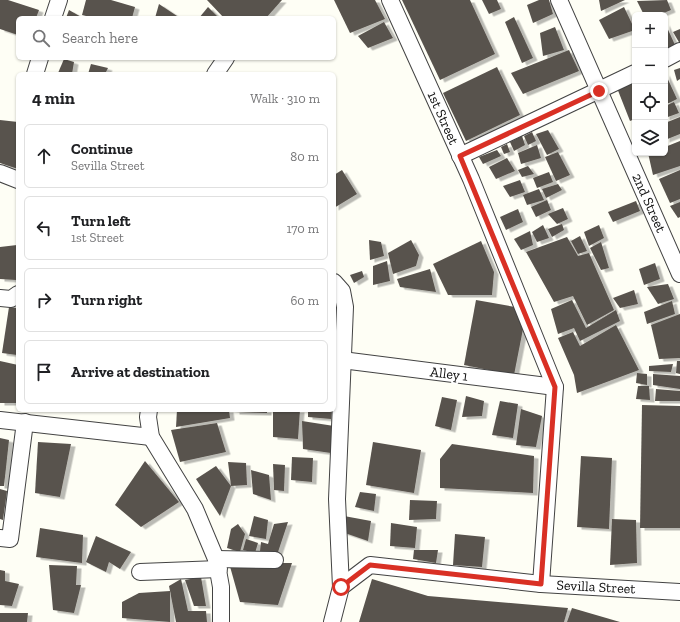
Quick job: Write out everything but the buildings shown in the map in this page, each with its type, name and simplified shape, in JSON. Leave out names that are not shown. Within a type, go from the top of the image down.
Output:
[{"type":"street","points":[[54,16],[59,0]]},
{"type":"street","name":"1st Street","points":[[390,0],[460,156],[555,387],[541,584]]},
{"type":"street","name":"2nd Street","points":[[559,0],[680,274]]},
{"type":"street","points":[[668,57],[680,51]]},
{"type":"street","points":[[36,72],[39,60]]},
{"type":"street","points":[[216,72],[225,60]]},
{"type":"street","points":[[460,156],[632,74]]},
{"type":"street","points":[[0,173],[16,179]]},
{"type":"street","points":[[332,622],[341,587],[338,499],[345,307],[342,291],[336,284]]},
{"type":"street","points":[[0,298],[11,299],[16,295]]},
{"type":"street","name":"Alley 1","points":[[342,360],[555,387]]},
{"type":"street","points":[[149,412],[151,437],[195,508],[217,564],[221,587],[221,622]]},
{"type":"street","points":[[0,420],[151,437]]},
{"type":"street","points":[[0,538],[10,539],[25,422]]},
{"type":"street","points":[[140,572],[275,560]]},
{"type":"street","name":"Sevilla Street","points":[[341,587],[370,565],[541,584],[680,592]]},
{"type":"route","points":[[341,587],[370,565],[541,584],[555,387],[471,179],[460,156],[599,91]]}]
